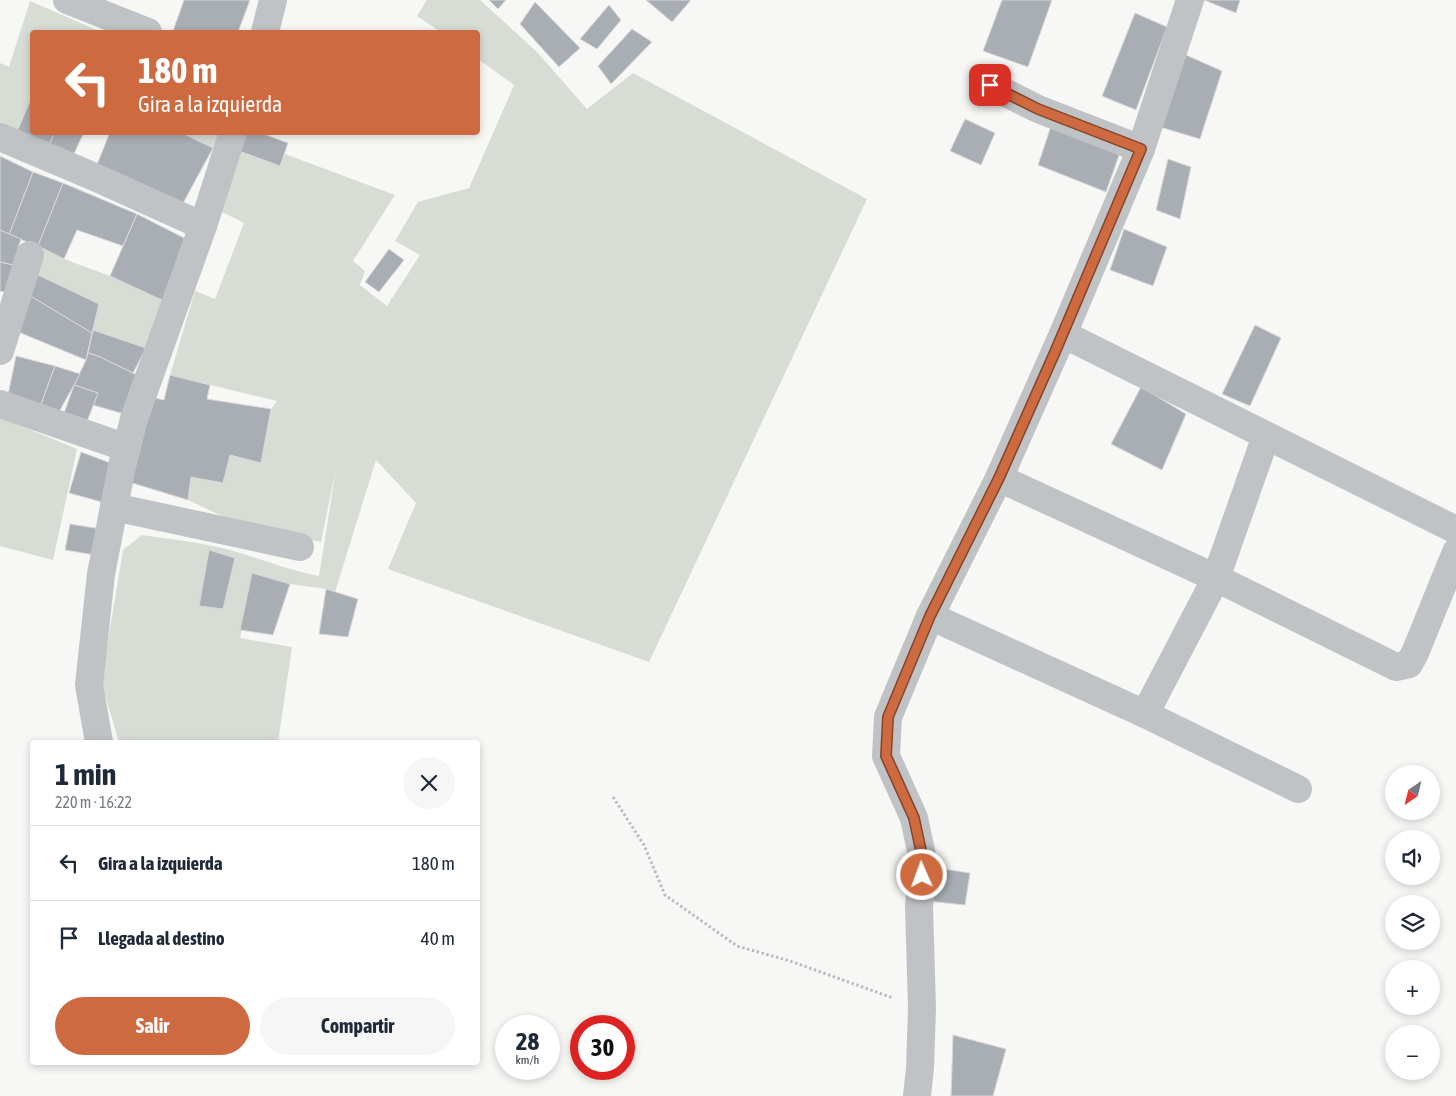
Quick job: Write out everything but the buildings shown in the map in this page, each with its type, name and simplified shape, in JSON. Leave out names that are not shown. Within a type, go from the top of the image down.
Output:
[{"type":"street","points":[[68,0],[143,30]]},
{"type":"street","points":[[266,30],[273,0]]},
{"type":"street","points":[[918,1096],[922,1008],[920,906],[923,860],[914,818],[886,756],[888,717],[930,616],[999,478],[1063,334],[1141,149],[1190,0]]},
{"type":"street","points":[[990,85],[1038,109],[1141,149]]},
{"type":"street","points":[[99,740],[89,685],[101,574],[127,448],[134,419],[203,226],[232,135]]},
{"type":"street","points":[[0,137],[203,226]]},
{"type":"street","points":[[0,351],[30,255]]},
{"type":"street","points":[[1063,334],[1456,530]]},
{"type":"street","points":[[0,404],[127,448]]},
{"type":"street","points":[[1145,714],[1216,578],[1266,436]]},
{"type":"street","points":[[999,478],[1216,578],[1396,667],[1409,664],[1415,653],[1456,552]]},
{"type":"street","points":[[114,507],[300,547]]},
{"type":"street","points":[[930,616],[1145,714],[1298,789]]},
{"type":"path","points":[[613,797],[644,845],[665,895],[737,946],[790,962],[922,1008]]},
{"type":"shaded area","points":[[427,0],[480,0],[537,52],[587,109],[633,73],[867,199],[649,662],[388,569],[416,503],[376,460],[335,592],[290,584],[252,574],[240,638],[292,647],[278,740],[118,740],[101,682],[123,550],[142,535],[222,548],[319,576],[336,469],[321,542],[245,527],[188,500],[191,477],[223,483],[230,455],[261,463],[271,409],[277,401],[170,375],[195,291],[215,299],[244,223],[222,212],[239,151],[280,166],[285,154],[395,195],[353,261],[365,271],[360,285],[387,306],[420,255],[395,241],[418,202],[469,188],[514,85],[480,60],[480,30],[438,30],[417,16]],"holes":[[[209,550],[235,558],[223,609],[199,606]]]},
{"type":"shaded area","points":[[30,1],[97,30],[30,30],[30,101],[16,134],[0,126],[0,63],[9,67]]},
{"type":"shaded area","points":[[184,135],[218,135],[213,148]]},
{"type":"shaded area","points":[[42,248],[166,302],[146,348],[93,330],[99,304],[34,273]]},
{"type":"shaded area","points":[[0,417],[77,449],[53,560],[0,546]]},
{"type":"route","points":[[922,875],[923,860],[914,818],[886,756],[888,717],[930,616],[999,478],[1141,149],[1038,109],[990,85]]}]
